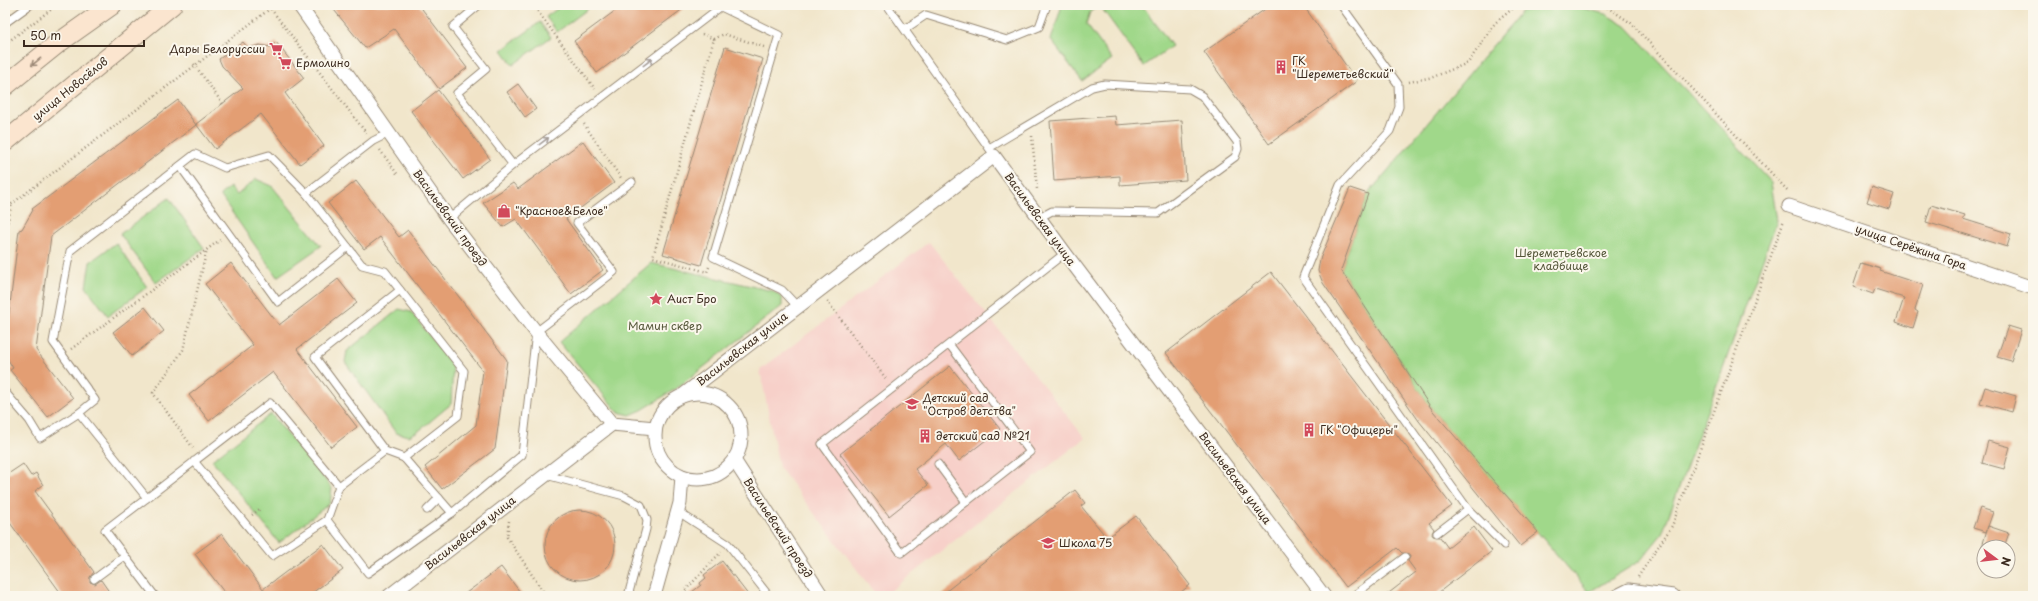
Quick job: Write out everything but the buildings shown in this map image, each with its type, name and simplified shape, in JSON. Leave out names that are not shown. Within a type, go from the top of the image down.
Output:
[{"type":"main road","points":[[5,86],[57,44],[112,5]]},
{"type":"main road","name":"улица Новосёлов","points":[[5,142],[172,5]]},
{"type":"street","name":"Васильевский проезд","points":[[299,5],[449,218],[536,332],[612,424]]},
{"type":"street","name":"Васильевская улица","points":[[682,396],[992,152],[1065,253],[1324,596]]},
{"type":"street","name":"улица Серёжина Гора","points":[[1789,206],[2033,288]]},
{"type":"street","points":[[695,393],[709,394],[721,399],[731,408],[738,420],[741,432],[740,446],[734,460],[724,470],[711,477],[697,479],[682,476],[670,469],[660,457],[656,443],[655,428],[660,415],[670,403],[682,396],[695,393]]},
{"type":"street","name":"Васильевская улица","points":[[389,596],[612,424]]},
{"type":"street","points":[[612,424],[655,428]]},
{"type":"street","name":"Васильевский проезд","points":[[734,460],[822,596]]},
{"type":"street","points":[[654,596],[677,511],[682,476]]},
{"type":"street","points":[[1617,596],[1629,590],[1673,596]]},
{"type":"lane","points":[[5,23],[30,5]]},
{"type":"lane","points":[[478,5],[453,26],[486,69],[457,93],[513,165]]},
{"type":"lane","points":[[888,5],[992,152],[1031,124],[1099,84],[1190,89],[1202,96],[1237,142],[1238,149],[1235,157],[1158,213],[1052,211],[1039,218]]},
{"type":"lane","points":[[905,30],[920,18],[931,16],[1007,40],[1039,27],[1047,5]]},
{"type":"lane","points":[[1341,5],[1398,84],[1399,107],[1390,131],[1340,184],[1303,277],[1468,509],[1504,545]]},
{"type":"lane","points":[[449,218],[513,165],[722,6],[779,35],[713,257],[782,290],[797,306]]},
{"type":"lane","points":[[306,193],[373,142],[389,133]]},
{"type":"lane","points":[[5,392],[29,420],[40,438],[79,413],[95,400],[53,342],[70,251],[196,154],[225,168],[269,155],[306,193],[362,265],[385,271],[464,371],[458,416],[404,458]]},
{"type":"lane","points":[[180,166],[278,302],[348,247]]},
{"type":"lane","points":[[327,520],[368,573],[452,513],[522,455],[536,332],[614,272],[577,223],[629,184]]},
{"type":"lane","points":[[949,344],[1030,452],[901,553],[822,444],[894,388],[949,344],[1065,253]]},
{"type":"lane","points":[[400,290],[315,357],[385,451],[404,458],[452,513]]},
{"type":"lane","points":[[155,596],[105,530],[270,403],[340,486]]},
{"type":"lane","points":[[79,413],[147,498]]},
{"type":"lane","points":[[197,458],[272,556],[327,520],[340,486],[385,451]]},
{"type":"lane","points":[[938,464],[966,502]]},
{"type":"lane","points":[[546,475],[624,496],[641,505],[647,520],[628,596]]},
{"type":"lane","points":[[427,510],[439,498]]},
{"type":"lane","points":[[1437,533],[1468,509]]},
{"type":"lane","points":[[677,511],[728,544],[769,596]]},
{"type":"lane","points":[[94,579],[125,556]]},
{"type":"lane","points":[[1353,596],[1405,557]]},
{"type":"path","points":[[5,44],[57,5]]},
{"type":"path","points":[[5,208],[194,64],[275,5]]},
{"type":"path","points":[[533,5],[601,98]]},
{"type":"path","points":[[1398,84],[1433,77],[1468,63],[1495,24],[1517,5]]},
{"type":"path","points":[[1604,5],[1631,23],[1790,192],[1789,206],[1672,526],[1629,590]]},
{"type":"path","points":[[271,8],[402,179]]},
{"type":"path","points":[[713,257],[707,272],[653,257],[714,39],[724,34],[774,50]]},
{"type":"path","points":[[194,64],[223,104]]},
{"type":"path","points":[[578,116],[629,184]]},
{"type":"path","points":[[1031,124],[1037,192]]},
{"type":"path","points":[[5,234],[12,203]]},
{"type":"path","points":[[63,355],[229,234]]},
{"type":"path","points":[[197,458],[154,393],[183,350],[207,249]]},
{"type":"path","points":[[818,290],[894,388]]},
{"type":"path","points":[[508,537],[546,596]]},
{"type":"path","points":[[680,596],[728,544]]},
{"type":"shaded area","name":"Детский сад \"Остров детства\"","points":[[929,242],[1085,438],[884,596],[877,596],[779,467],[760,370]]},
{"type":"green space","points":[[562,5],[593,5],[557,32],[546,17]]},
{"type":"green space","points":[[1062,5],[1099,5],[1090,12],[1086,24],[1112,59],[1082,81],[1051,40]]},
{"type":"green space","points":[[1110,5],[1142,5],[1172,46],[1144,66],[1103,10]]},
{"type":"green space","name":"Шереметьевское кладбище","points":[[1575,6],[1605,14],[1626,26],[1771,182],[1777,221],[1662,534],[1640,561],[1589,592],[1433,411],[1341,270],[1368,194],[1522,11]]},
{"type":"green space","points":[[540,22],[551,37],[513,65],[502,50]]},
{"type":"green space","points":[[256,179],[272,186],[321,246],[277,277],[220,195],[230,187],[237,195]]},
{"type":"green space","points":[[169,198],[204,248],[156,283],[120,234]]},
{"type":"green space","points":[[116,243],[147,287],[108,316],[86,287],[90,262]]},
{"type":"green space","name":"Мамин сквер","points":[[651,263],[773,291],[782,298],[782,306],[677,388],[642,410],[630,415],[618,412],[559,342]]},
{"type":"green space","points":[[399,309],[411,312],[453,366],[451,404],[420,430],[409,436],[396,433],[345,362],[347,351]]},
{"type":"green space","points":[[271,414],[332,488],[330,503],[279,543],[212,460]]},
{"type":"place","name":"Дары Белоруссии","points":[[276,49]]},
{"type":"place","name":"Ермолино","points":[[285,63]]},
{"type":"place","name":"ГК \"Шереметьевский\"","points":[[1281,67]]},
{"type":"place","name":"\"Красное&Белое\"","points":[[504,211]]},
{"type":"place","name":"Аист Бро","points":[[656,299]]},
{"type":"place","name":"Детский сад \"Остров детства\"","points":[[912,404]]},
{"type":"place","name":"ГК \"Офицеры\"","points":[[1309,430]]},
{"type":"place","name":"детский сад №21","points":[[925,436]]},
{"type":"place","name":"Школа 75","points":[[1048,543]]}]
